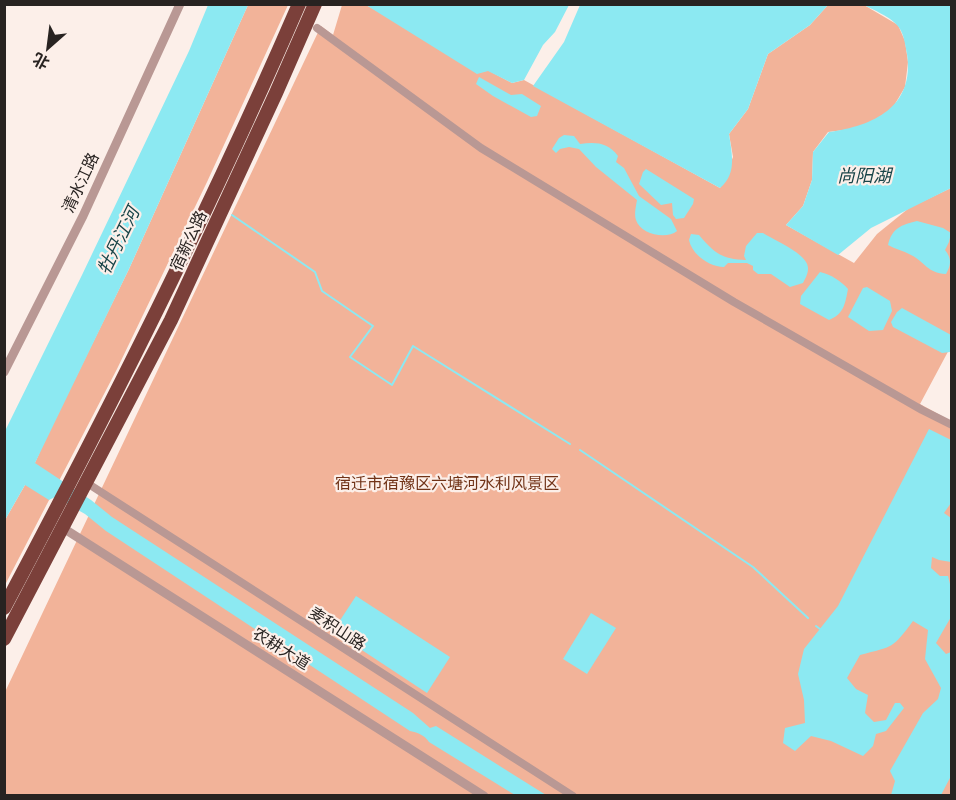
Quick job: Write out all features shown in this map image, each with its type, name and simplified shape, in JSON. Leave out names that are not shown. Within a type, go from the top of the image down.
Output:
[{"type":"highway","name":"宿新公路","points":[[81,484],[99,428],[252,114],[299,4]]},
{"type":"highway","name":"宿新公路","points":[[81,484],[171,320],[315,4]]},
{"type":"highway","points":[[4,639],[81,484]]},
{"type":"highway","points":[[4,608],[62,520]]},
{"type":"street","name":"清水江路","points":[[4,372],[88,205],[180,4]]},
{"type":"street","points":[[316,28],[481,148],[734,302],[951,425]]},
{"type":"street","name":"麦积山路","points":[[81,484],[573,795]]},
{"type":"street","name":"农耕大道","points":[[62,520],[484,795]]},
{"type":"green space","points":[[248,5],[288,5],[207,182],[117,369],[5,585],[5,520],[25,485],[129,269]]},
{"type":"green space","name":"宿迁市宿豫区六塘河水利风景区","points":[[342,5],[366,5],[512,83],[524,80],[720,188],[733,157],[729,134],[748,109],[768,54],[810,25],[828,5],[864,5],[898,25],[905,41],[908,62],[905,87],[892,109],[871,122],[852,129],[828,132],[813,152],[812,180],[803,206],[786,225],[854,263],[877,234],[909,208],[951,188],[951,346],[920,404],[951,421],[951,795],[5,796],[5,692],[321,26],[333,35]]},
{"type":"water","points":[[580,4],[828,5],[810,25],[768,54],[748,109],[729,134],[731,170],[720,188],[533,86],[564,42]]},
{"type":"water","name":"牡丹江河","points":[[208,5],[248,5],[129,269],[35,463],[91,500],[112,517],[413,713],[430,728],[436,726],[546,795],[515,795],[421,735],[410,731],[106,531],[85,514],[55,497],[49,500],[25,485],[5,520],[5,431],[189,51]]},
{"type":"water","points":[[366,5],[569,5],[555,32],[543,45],[524,80],[512,83],[488,71],[477,74]]},
{"type":"water","name":"尚阳湖","points":[[864,5],[951,5],[951,188],[871,228],[838,255],[786,225],[803,206],[812,180],[813,152],[829,132],[861,125],[875,119],[888,111],[904,88],[908,72],[907,54],[901,30],[889,18]]},
{"type":"water","points":[[479,77],[511,95],[522,94],[541,106],[537,116],[531,117],[493,96],[476,84]]},
{"type":"water","points":[[564,135],[574,136],[580,144],[601,144],[614,151],[618,156],[616,162],[624,168],[639,196],[671,219],[677,231],[660,235],[648,232],[638,225],[635,218],[637,200],[596,167],[579,149],[569,147],[560,149],[556,153],[552,149],[559,138]]},
{"type":"water","points":[[646,169],[694,199],[684,218],[676,219],[673,215],[672,203],[661,205],[639,184]]},
{"type":"water","points":[[917,221],[943,228],[951,233],[945,250],[950,262],[946,274],[934,272],[911,255],[888,245],[898,228]]},
{"type":"water","points":[[757,233],[763,233],[803,258],[808,269],[803,283],[790,287],[771,274],[758,274],[753,270],[753,266],[747,263],[728,263],[724,267],[713,265],[694,251],[689,240],[691,234],[699,235],[710,247],[725,257],[746,260],[744,256],[746,246]]},
{"type":"water","points":[[820,272],[836,279],[848,289],[841,312],[829,320],[800,304],[801,296]]},
{"type":"water","points":[[867,287],[890,301],[892,311],[883,330],[869,331],[848,317],[863,288]]},
{"type":"water","points":[[902,308],[951,335],[950,352],[942,353],[893,327],[891,322]]},
{"type":"water","points":[[929,429],[951,440],[951,503],[944,513],[951,518],[951,562],[932,557],[931,568],[940,576],[948,576],[951,588],[951,617],[936,643],[946,654],[951,652],[951,776],[941,795],[891,795],[895,781],[890,771],[923,713],[938,699],[941,688],[925,659],[928,630],[913,621],[896,642],[880,650],[860,655],[847,678],[856,689],[868,695],[865,713],[874,722],[886,720],[895,703],[900,703],[904,708],[886,731],[876,734],[873,746],[863,756],[831,741],[811,736],[795,751],[783,743],[785,728],[805,723],[804,700],[798,674],[804,649],[838,606]]},
{"type":"water","points":[[356,596],[450,657],[427,693],[333,631]]},
{"type":"water","points":[[591,613],[616,628],[587,674],[563,659]]},
{"type":"waterway","points":[[232,215],[315,272],[322,291],[373,326],[350,357],[392,385],[413,346],[570,444]]},
{"type":"waterway","points":[[580,450],[753,567],[808,618]]},
{"type":"waterway","points":[[816,626],[820,629]]}]
